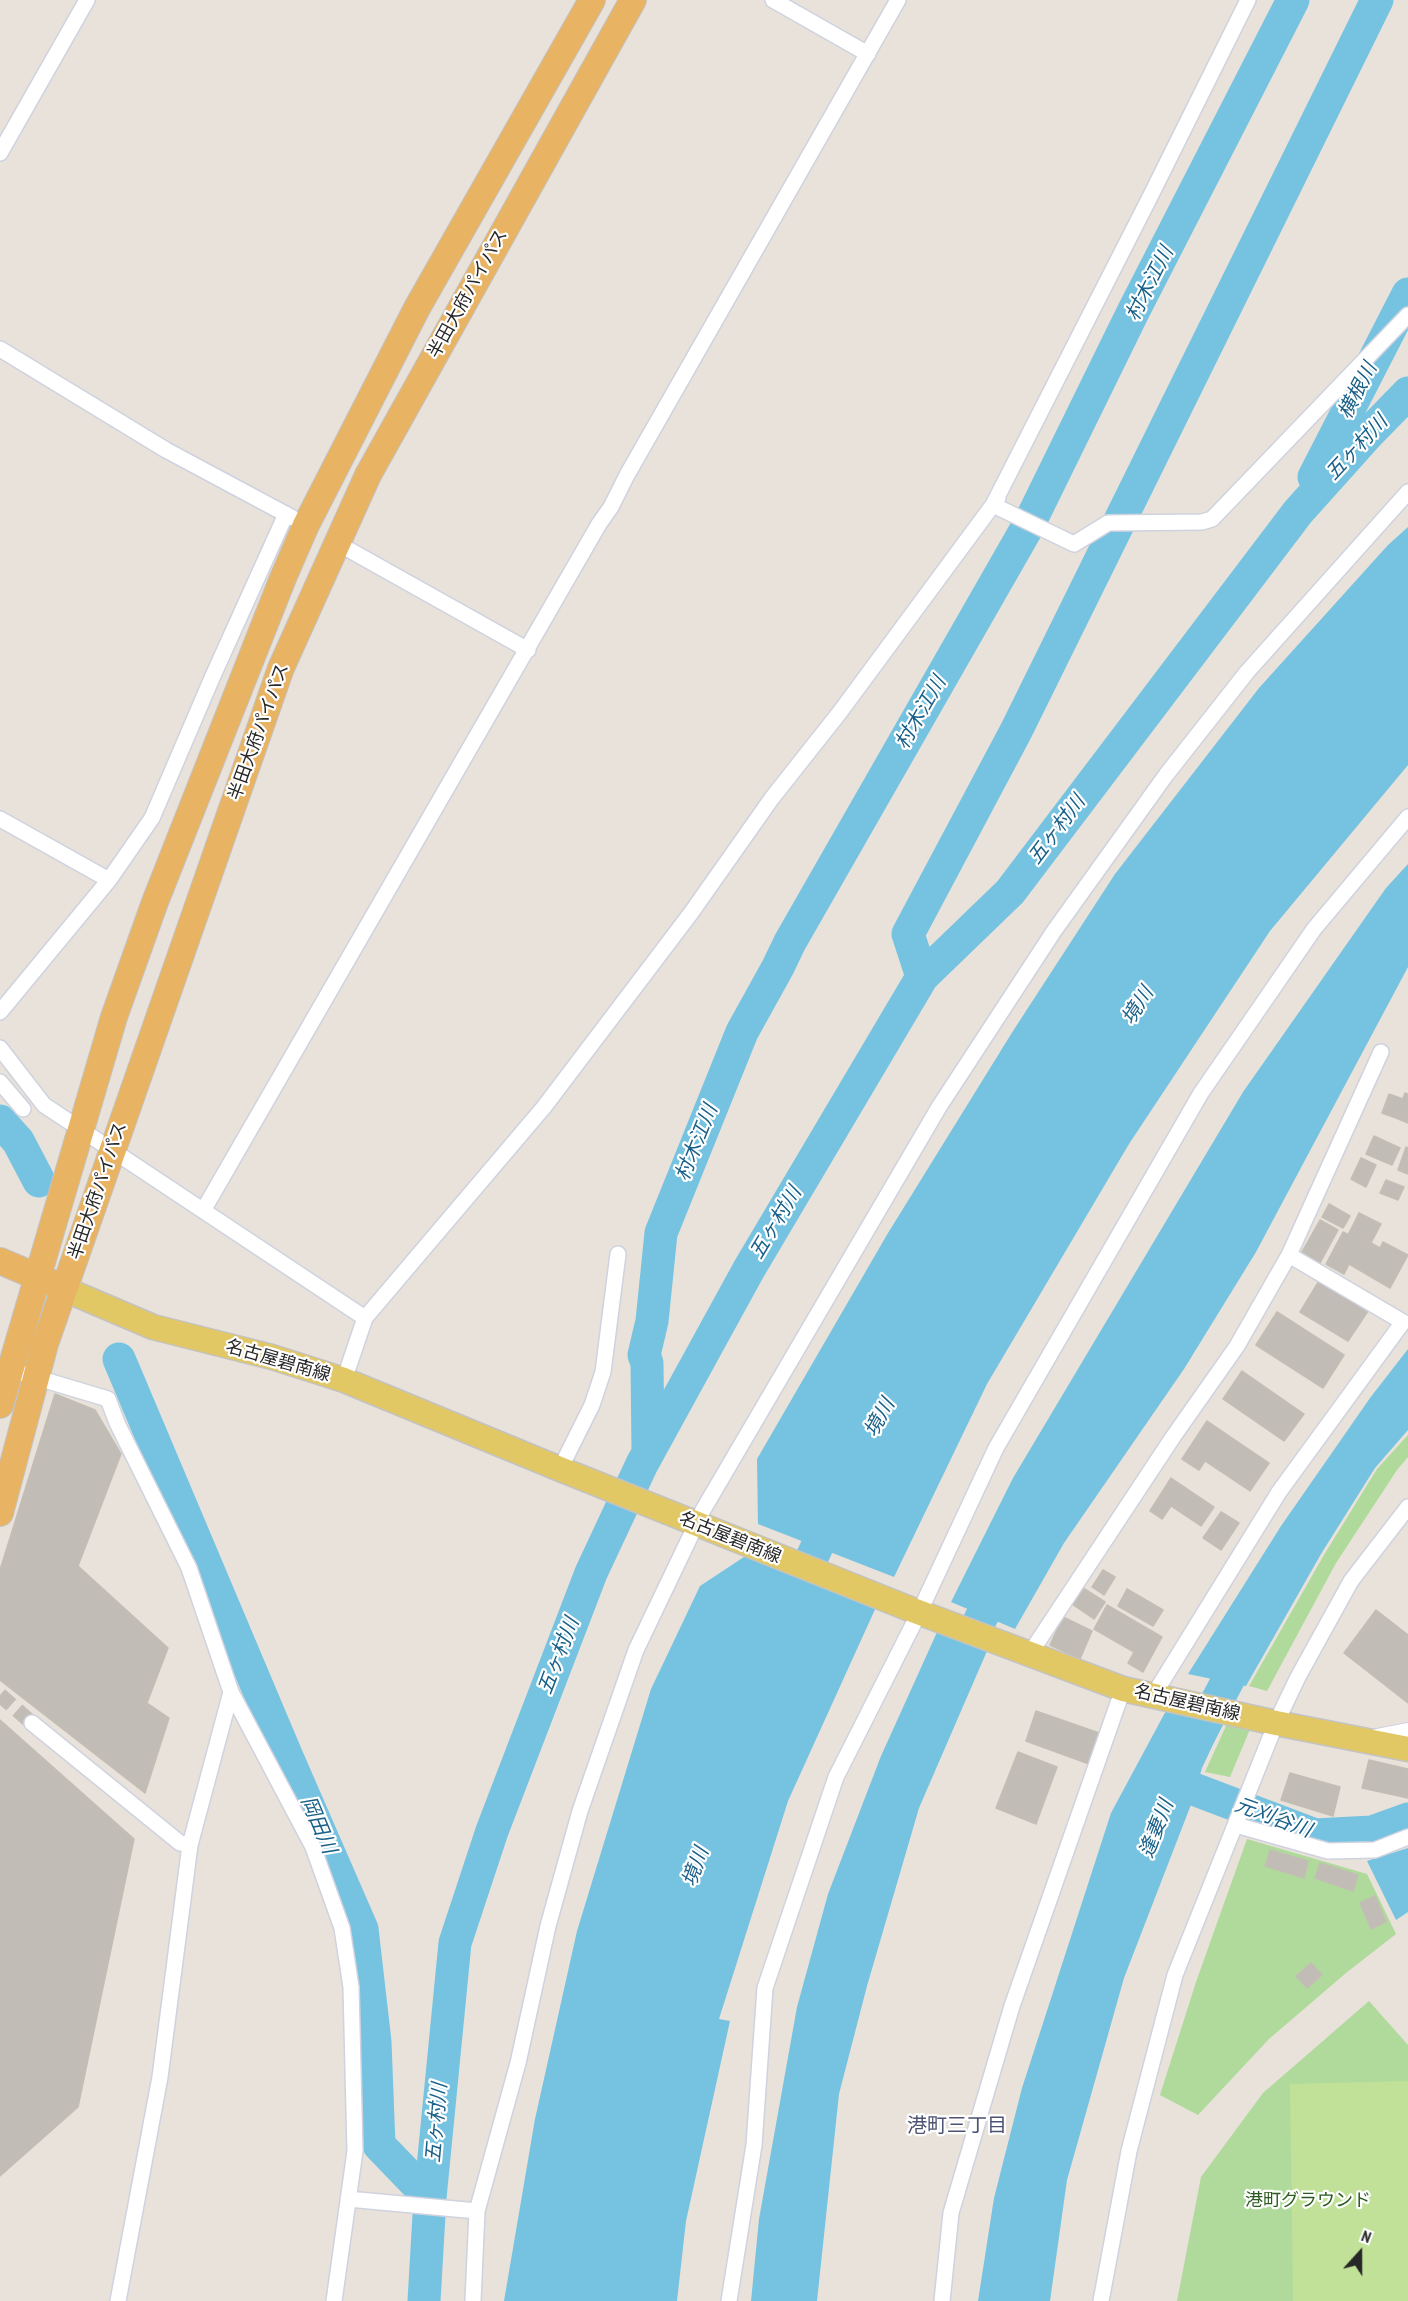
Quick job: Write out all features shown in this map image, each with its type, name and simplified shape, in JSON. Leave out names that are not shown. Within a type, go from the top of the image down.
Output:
[{"type":"highway","name":"半田大府パイパス","points":[[0,1405],[114,1017],[155,902],[278,589],[296,520],[592,0]]},
{"type":"highway","name":"半田大府パイパス","points":[[0,1513],[45,1344],[281,668],[368,476],[633,0]]},
{"type":"highway","points":[[0,1262],[64,1289]]},
{"type":"main road","name":"名古屋碧南線","points":[[64,1289],[153,1327],[272,1357],[344,1380],[919,1613],[1123,1689],[1272,1733],[1369,1740],[1408,1749]]},
{"type":"street","points":[[0,153],[87,0]]},
{"type":"street","points":[[773,0],[868,54]]},
{"type":"street","points":[[204,1209],[528,650],[898,0]]},
{"type":"street","points":[[1248,0],[993,505],[1074,544],[1108,523],[1202,522],[1212,519],[1408,315]]},
{"type":"street","points":[[0,349],[166,450],[296,520],[212,678],[152,818],[109,880],[0,1012]]},
{"type":"street","points":[[473,2301],[474,2211],[519,2063],[548,1926],[580,1811],[636,1650],[695,1524],[939,1107],[1042,948],[1166,775],[1247,672],[1408,492]]},
{"type":"street","points":[[344,1380],[365,1317],[544,1107],[691,913],[772,798],[840,712],[998,498]]},
{"type":"street","points":[[337,543],[528,650]]},
{"type":"street","points":[[729,2301],[754,2145],[765,1988],[836,1777],[919,1613],[996,1448],[1202,1093],[1314,929],[1408,817]]},
{"type":"street","points":[[0,819],[109,880]]},
{"type":"street","points":[[0,1048],[44,1105],[365,1317]]},
{"type":"street","points":[[1024,1652],[1237,1346],[1289,1255],[1381,1052]]},
{"type":"street","points":[[0,1082],[23,1109]]},
{"type":"street","points":[[560,1469],[592,1405],[603,1372],[618,1254]]},
{"type":"street","points":[[1153,1696],[1279,1492],[1403,1322],[1289,1255]]},
{"type":"street","points":[[11,1370],[108,1400],[117,1424],[189,1568],[231,1692],[314,1847],[342,1928],[351,1987],[355,2071],[355,2151],[351,2200],[334,2301]]},
{"type":"street","points":[[1101,2301],[1129,2151],[1175,1975],[1272,1733],[1298,1677],[1351,1581],[1408,1507]]},
{"type":"street","points":[[942,2301],[951,2213],[1012,2007],[1123,1689]]},
{"type":"street","points":[[118,2301],[160,2078],[190,1845],[231,1692]]},
{"type":"street","points":[[32,1723],[180,1843],[190,1845]]},
{"type":"street","points":[[1369,1740],[1408,1733]]},
{"type":"street","points":[[1236,1824],[1328,1851],[1375,1850],[1408,1837]]},
{"type":"street","points":[[351,2200],[474,2211]]},
{"type":"green space","points":[[1408,1435],[1408,1457],[1336,1563],[1267,1691],[1249,1686],[1324,1555],[1377,1469]]},
{"type":"green space","points":[[1231,1715],[1253,1722],[1230,1777],[1205,1772]]},
{"type":"green space","points":[[1247,1839],[1367,1874],[1396,1934],[1346,1973],[1269,2039],[1198,2115],[1160,2095],[1196,1982]]},
{"type":"green space","name":"港町グラウンド","points":[[1369,2001],[1408,2045],[1408,2301],[1177,2301],[1201,2177],[1263,2093]]},
{"type":"green space","points":[[1408,2081],[1408,2301],[1293,2301],[1290,2084]]},
{"type":"water","points":[[1408,527],[1408,765],[1270,931],[1129,1144],[987,1384],[894,1577],[758,1524],[757,1459],[888,1233],[1013,1031],[1115,874],[1259,688],[1388,545]]},
{"type":"water","points":[[1408,864],[1408,967],[1256,1252],[1184,1369],[1064,1543],[1015,1629],[951,1602],[1013,1478],[1243,1092],[1386,888]]},
{"type":"water","points":[[1408,1349],[1408,1430],[1375,1468],[1321,1554],[1246,1686],[1188,1674],[1281,1526],[1370,1398]]},
{"type":"water","points":[[750,1553],[877,1605],[788,1801],[719,2019],[730,2021],[686,2221],[677,2301],[504,2301],[535,2119],[577,1931],[651,1689],[700,1586]]},
{"type":"water","points":[[938,1630],[987,1651],[919,1808],[867,1986],[839,2094],[817,2301],[751,2301],[759,2219],[797,2007],[828,1894],[881,1756]]},
{"type":"water","points":[[1168,1707],[1225,1719],[1202,1768],[1192,1802],[1124,1978],[1067,2180],[1050,2301],[978,2301],[994,2198],[1022,2088],[1111,1813]]},
{"type":"water","points":[[1408,1848],[1408,1912],[1396,1920],[1367,1861]]},
{"type":"building","points":[[1405,1093],[1408,1094],[1408,1123],[1396,1118]]},
{"type":"building","points":[[1389,1094],[1403,1099],[1396,1118],[1382,1113]]},
{"type":"building","points":[[1374,1136],[1400,1148],[1392,1165],[1366,1154]]},
{"type":"building","points":[[1406,1147],[1408,1148],[1408,1174],[1398,1170]]},
{"type":"building","points":[[1361,1158],[1376,1165],[1366,1187],[1351,1179]]},
{"type":"building","points":[[1386,1180],[1404,1187],[1398,1200],[1380,1193]]},
{"type":"building","points":[[1329,1204],[1350,1216],[1343,1228],[1322,1217]]},
{"type":"building","points":[[1359,1213],[1381,1224],[1371,1243],[1348,1235]]},
{"type":"building","points":[[1320,1220],[1338,1230],[1320,1263],[1302,1252]]},
{"type":"building","points":[[1343,1232],[1361,1241],[1344,1274],[1326,1264]]},
{"type":"building","points":[[1362,1238],[1380,1248],[1383,1242],[1408,1255],[1390,1288],[1349,1264]]},
{"type":"building","points":[[1319,1281],[1368,1311],[1348,1341],[1300,1312]]},
{"type":"building","points":[[1277,1312],[1344,1355],[1323,1388],[1256,1345]]},
{"type":"building","points":[[1242,1371],[1304,1414],[1284,1441],[1223,1399]]},
{"type":"building","points":[[55,1394],[95,1410],[121,1454],[78,1566],[168,1648],[147,1703],[169,1718],[145,1793],[0,1680],[0,1570]]},
{"type":"building","points":[[1207,1421],[1269,1463],[1250,1491],[1205,1461],[1199,1470],[1182,1459]]},
{"type":"building","points":[[1171,1478],[1214,1507],[1201,1526],[1171,1506],[1162,1519],[1150,1511]]},
{"type":"building","points":[[1221,1512],[1239,1523],[1221,1550],[1203,1538]]},
{"type":"building","points":[[1103,1570],[1115,1577],[1104,1595],[1092,1587]]},
{"type":"building","points":[[1083,1588],[1105,1602],[1094,1619],[1072,1604]]},
{"type":"building","points":[[1127,1589],[1163,1610],[1153,1626],[1118,1606]]},
{"type":"building","points":[[1107,1605],[1162,1637],[1143,1672],[1128,1663],[1134,1652],[1094,1629]]},
{"type":"building","points":[[1376,1610],[1408,1635],[1408,1703],[1344,1653]]},
{"type":"building","points":[[1063,1617],[1092,1631],[1080,1659],[1050,1645]]},
{"type":"building","points":[[1036,1711],[1099,1733],[1089,1764],[1026,1741]]},
{"type":"building","points":[[0,1720],[134,1839],[78,2107],[0,2176]]},
{"type":"building","points":[[1018,1752],[1057,1767],[1036,1824],[996,1808]]},
{"type":"building","points":[[1369,1760],[1408,1769],[1408,1798],[1362,1788]]},
{"type":"building","points":[[1290,1773],[1340,1787],[1333,1816],[1281,1800]]},
{"type":"building","points":[[1270,1850],[1308,1861],[1304,1878],[1265,1866]]},
{"type":"building","points":[[1320,1863],[1358,1875],[1353,1891],[1315,1878]]},
{"type":"building","points":[[1375,1896],[1386,1922],[1371,1929],[1360,1903]]},
{"type":"building","points":[[1311,1963],[1322,1975],[1307,1988],[1296,1976]]},
{"type":"waterway","name":"村木江川","points":[[648,1452],[647,1363],[644,1355],[652,1321],[661,1233],[742,1032],[790,942],[1028,526],[1133,312],[1293,0]]},
{"type":"waterway","points":[[922,977],[908,934],[1016,731],[1377,0]]},
{"type":"waterway","name":"横根川","points":[[1314,477],[1408,294]]},
{"type":"waterway","name":"五ヶ村川","points":[[424,2301],[430,2198],[455,1943],[492,1831],[591,1573],[642,1464],[749,1269],[922,977],[1010,892],[1298,512],[1408,393]]},
{"type":"waterway","name":"岡田川","points":[[0,1121],[18,1141],[39,1181]]},
{"type":"waterway","name":"岡田川","points":[[119,1359],[362,1929],[375,2042],[379,2145],[430,2198]]},
{"type":"waterway","name":"境川","points":[[794,1597],[835,1507]]},
{"type":"waterway","points":[[959,1662],[1003,1574]]},
{"type":"waterway","name":"逢妻川","points":[[1198,1737],[1248,1642]]},
{"type":"waterway","name":"元刈谷川","points":[[1175,1782],[1315,1835],[1372,1832],[1408,1819]]},
{"type":"tunnel","points":[[0,1695],[32,1723]]},
{"type":"district","name":"港町三丁目","points":[[957,2126]]}]
